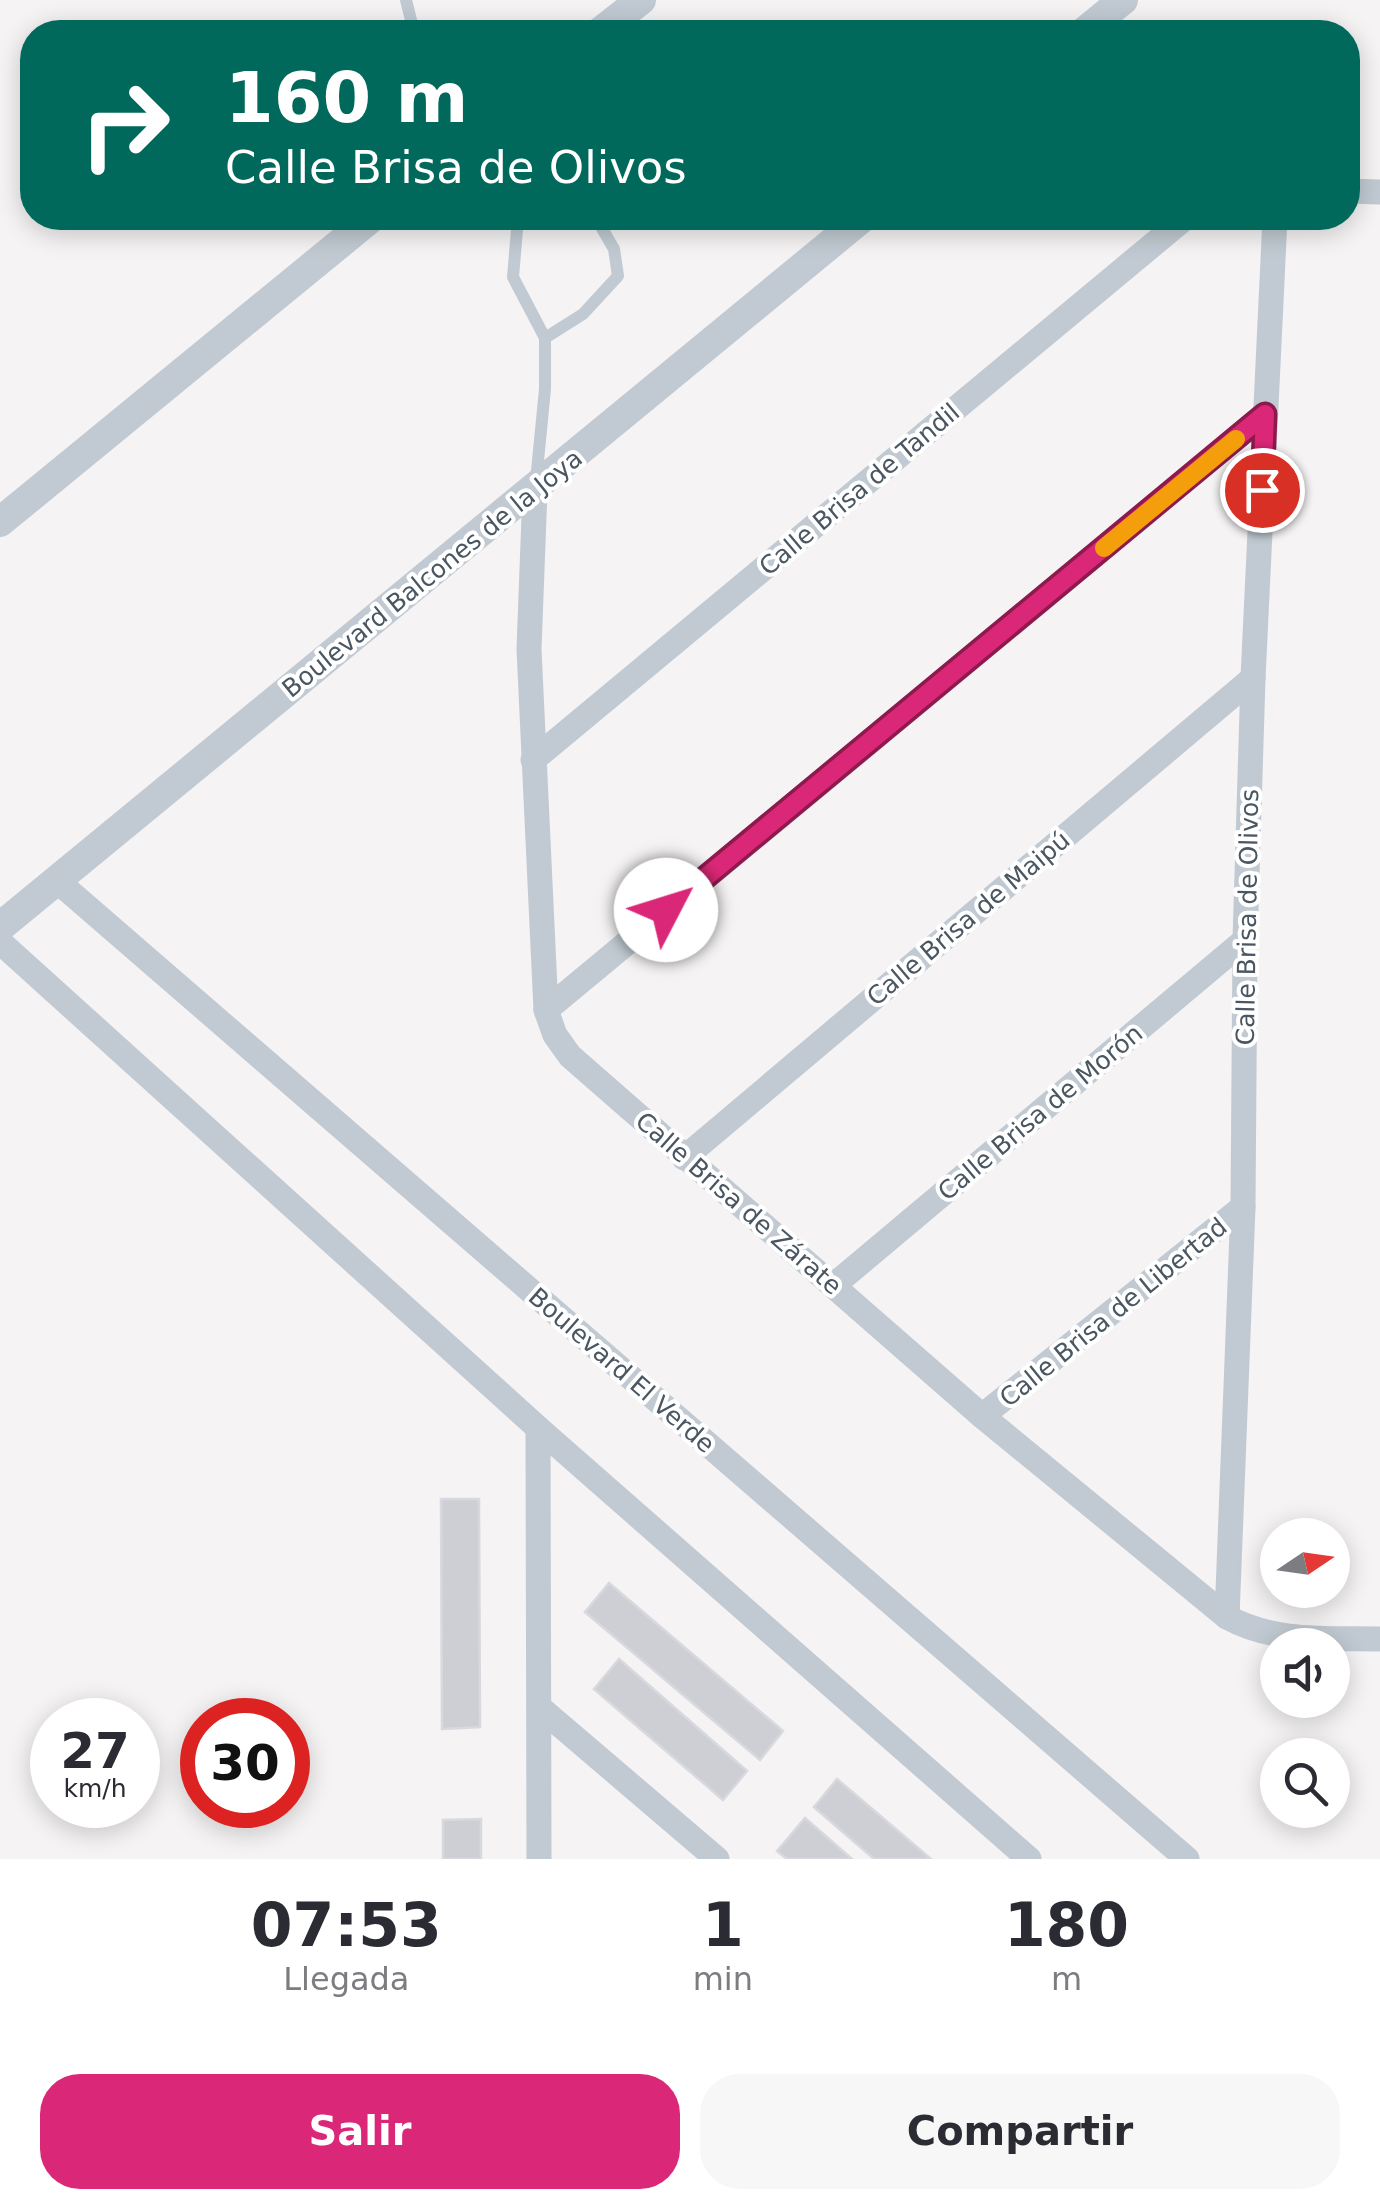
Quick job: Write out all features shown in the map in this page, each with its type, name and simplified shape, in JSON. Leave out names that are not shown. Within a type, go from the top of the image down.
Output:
[{"type":"street","points":[[615,20],[641,0]]},
{"type":"street","points":[[1099,20],[1123,0]]},
{"type":"street","points":[[0,522],[355,230]]},
{"type":"street","name":"Boulevard Balcones de la Joya","points":[[0,927],[848,230]]},
{"type":"street","name":"Calle Brisa de Tandil","points":[[532,760],[1171,230]]},
{"type":"street","name":"Calle Brisa de Olivos","points":[[1227,1617],[1243,1208],[1245,940],[1253,678],[1274,230]]},
{"type":"street","points":[[546,1010],[1265,414]]},
{"type":"street","name":"Calle Brisa de Zárate","points":[[535,490],[530,648],[532,760],[546,1010],[555,1035],[570,1056],[982,1416],[1227,1617],[1253,1631],[1295,1637],[1380,1639]]},
{"type":"street","name":"Calle Brisa de Maipú","points":[[684,1158],[1253,678]]},
{"type":"street","name":"Boulevard El Verde","points":[[56,880],[1187,1859]]},
{"type":"street","name":"Calle Brisa de Morón","points":[[834,1285],[1245,940]]},
{"type":"street","points":[[0,942],[538,1428],[1030,1859]]},
{"type":"street","name":"Calle Brisa de Libertad","points":[[982,1416],[1243,1208]]},
{"type":"street","points":[[538,1428],[539,1859]]},
{"type":"street","points":[[539,1707],[717,1859]]},
{"type":"lane","points":[[517,230],[513,277],[545,338],[545,389],[535,490]]},
{"type":"lane","points":[[545,338],[583,314],[618,276],[614,249],[603,230]]},
{"type":"building","points":[[441,1499],[479,1499],[480,1727],[442,1729]]},
{"type":"building","points":[[609,1583],[783,1731],[760,1760],[585,1612]]},
{"type":"building","points":[[619,1659],[747,1771],[723,1800],[594,1689]]},
{"type":"building","points":[[837,1779],[931,1859],[874,1859],[814,1807]]},
{"type":"building","points":[[805,1818],[852,1859],[787,1859],[777,1851]]},
{"type":"building","points":[[481,1819],[481,1859],[443,1859],[443,1820]]},
{"type":"slow traffic","points":[[1104,548],[1236,439]]},
{"type":"route","points":[[666,910],[1265,414],[1262,490]]}]
